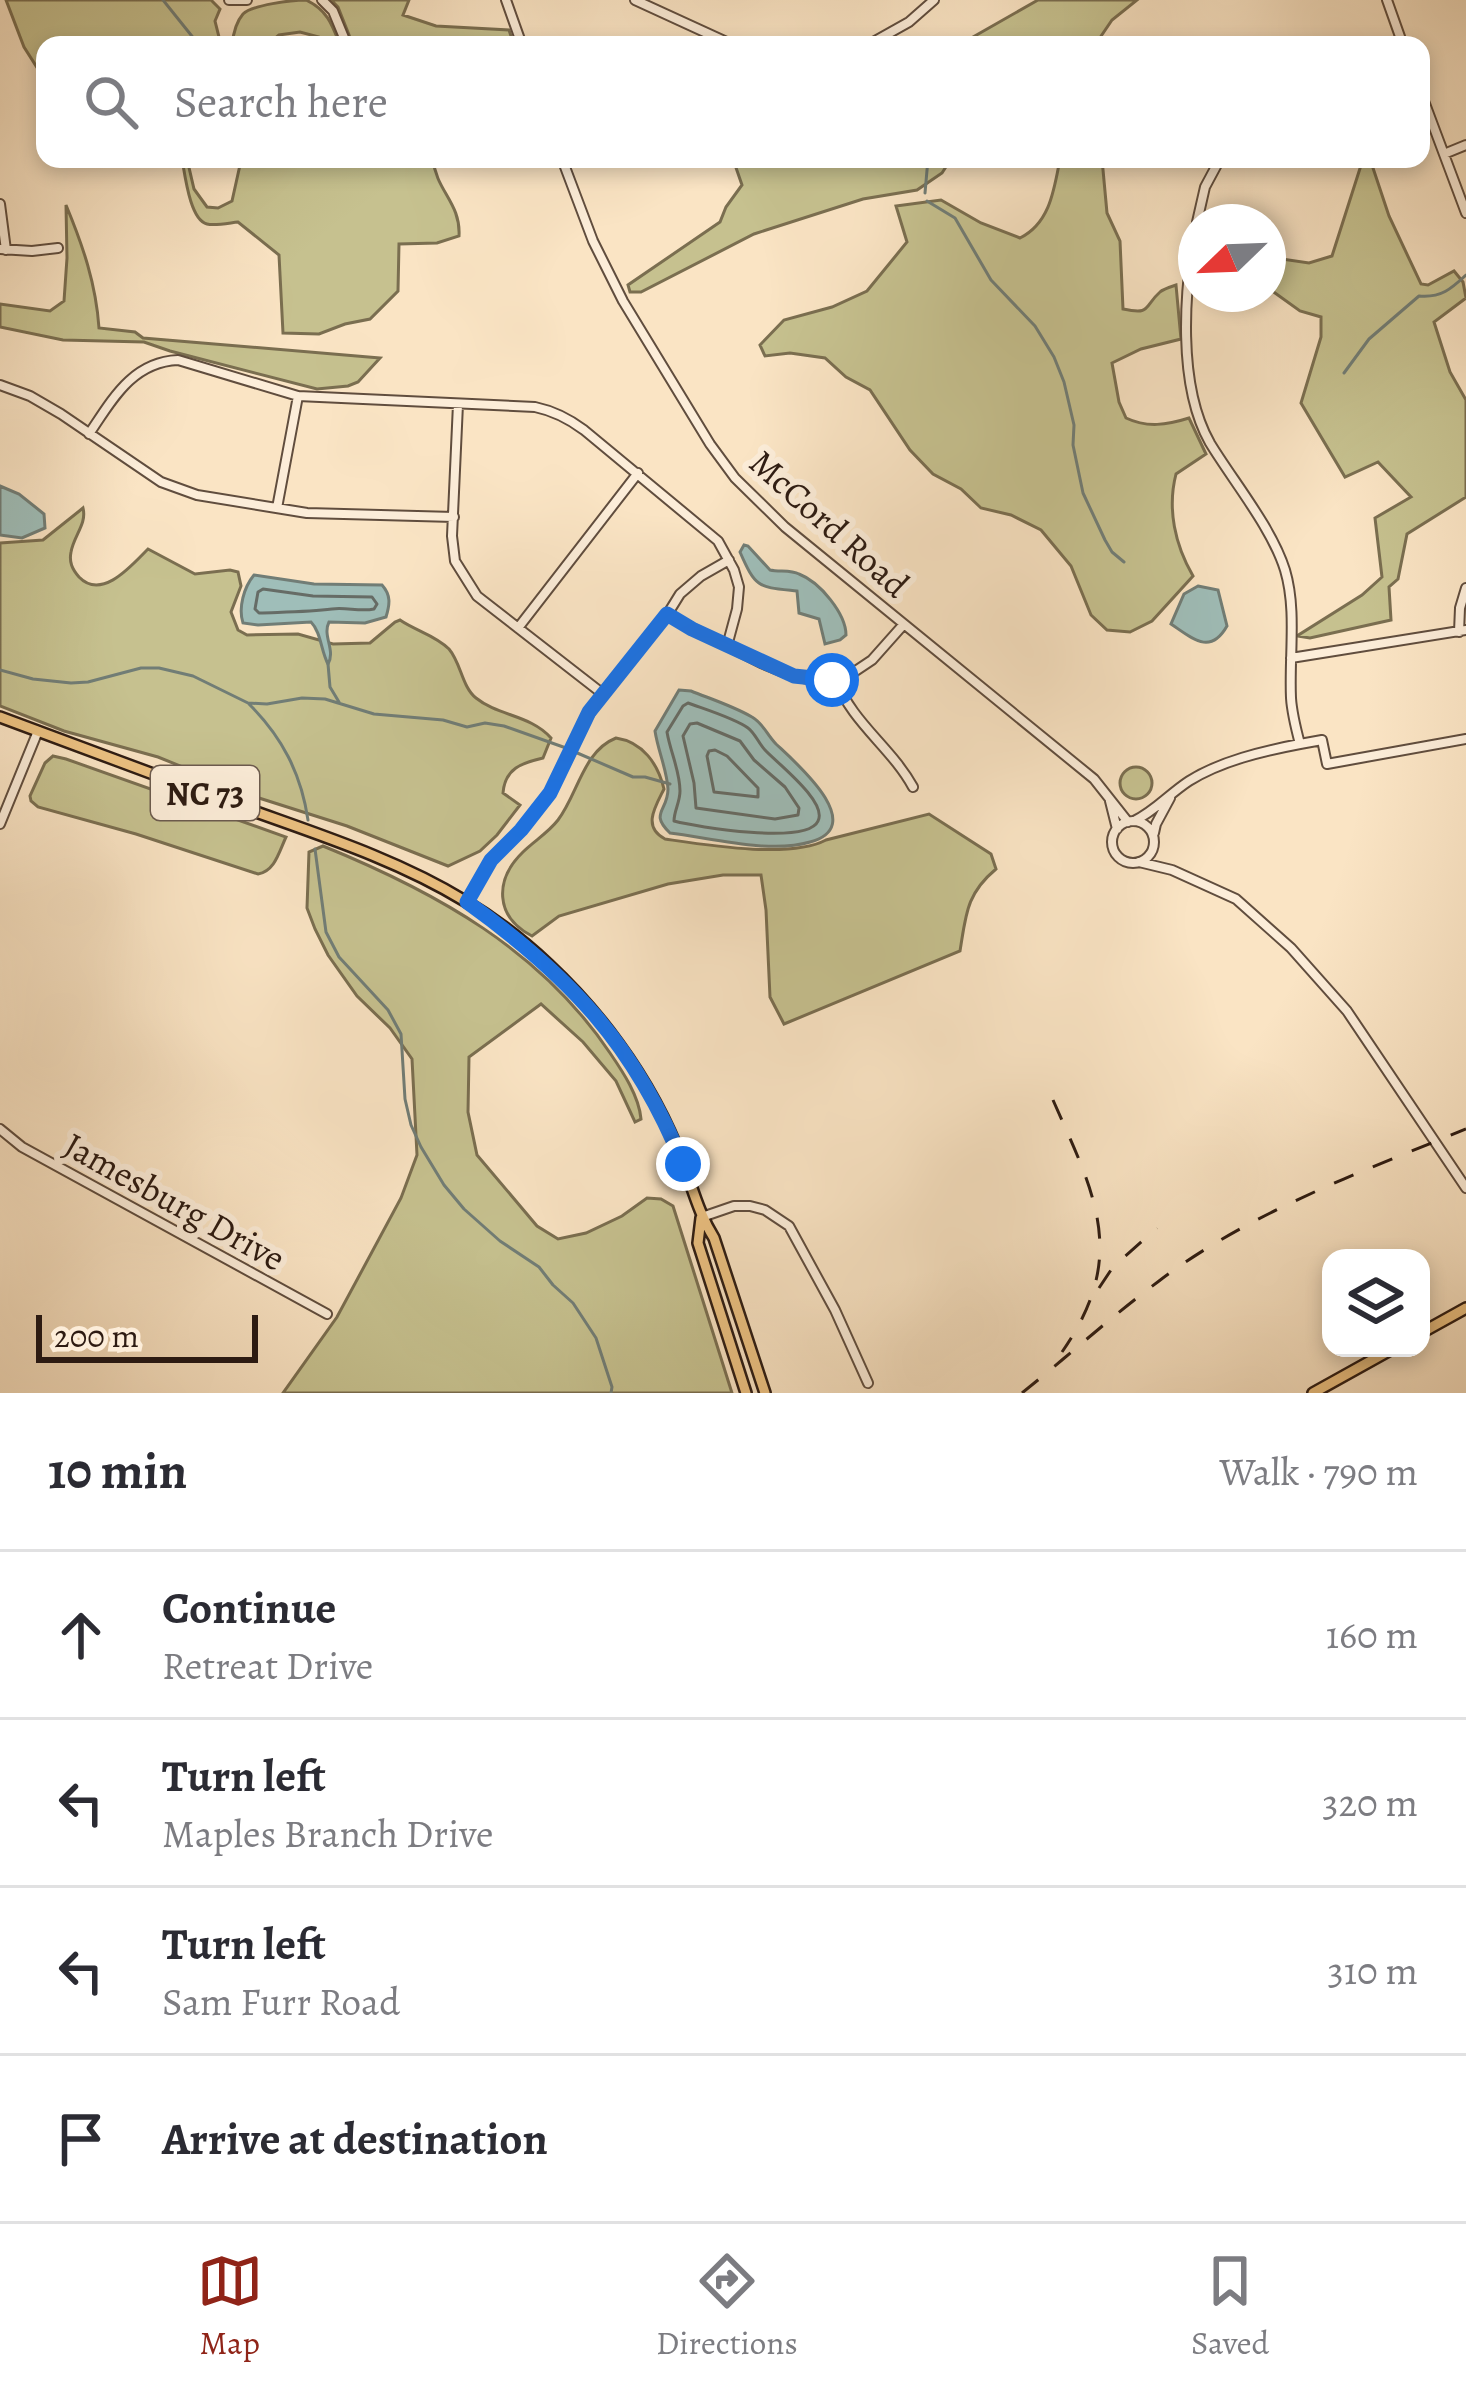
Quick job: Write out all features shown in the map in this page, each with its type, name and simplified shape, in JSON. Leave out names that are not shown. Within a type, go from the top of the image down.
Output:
[{"type":"main road","name":"NC 73","points":[[0,717],[374,856],[467,902],[544,961],[615,1039],[663,1115],[713,1238],[765,1393]]},
{"type":"main road","name":"NC 73","points":[[701,1218],[698,1243],[746,1393]]},
{"type":"main road","points":[[1430,1328],[1466,1308]]},
{"type":"main road","points":[[1313,1393],[1378,1357]]},
{"type":"street","points":[[229,0],[247,0]]},
{"type":"street","points":[[322,0],[333,11],[343,36]]},
{"type":"street","points":[[506,0],[519,36]]},
{"type":"street","points":[[634,0],[713,36]]},
{"type":"street","points":[[884,36],[934,0]]},
{"type":"street","points":[[1388,0],[1400,36]]},
{"type":"street","points":[[1430,117],[1466,213]]},
{"type":"street","points":[[1444,154],[1466,145]]},
{"type":"street","name":"McCord Road","points":[[565,168],[621,298],[725,466],[773,516],[1094,779],[1131,822],[1149,829],[1172,870]]},
{"type":"street","points":[[1201,204],[1215,168]]},
{"type":"street","points":[[0,204],[3,250],[58,248]]},
{"type":"street","points":[[1186,312],[1195,404],[1209,441],[1284,567],[1290,605],[1292,707],[1300,744]]},
{"type":"street","points":[[89,434],[118,389],[134,375],[178,360],[298,396],[535,407],[565,416],[718,541],[739,587],[727,646]]},
{"type":"street","points":[[0,386],[30,396],[161,482],[197,495],[307,513],[454,517]]},
{"type":"street","points":[[277,508],[298,396]]},
{"type":"street","points":[[458,404],[455,561],[477,596],[603,694]]},
{"type":"street","points":[[518,628],[638,473]]},
{"type":"street","points":[[467,902],[491,860],[550,793],[603,694],[691,584],[729,560]]},
{"type":"street","points":[[1291,658],[1463,631],[1460,608],[1466,588]]},
{"type":"street","points":[[667,614],[727,646],[814,680],[836,679],[872,661],[904,624]]},
{"type":"street","points":[[836,679],[847,705],[901,765],[913,787]]},
{"type":"street","points":[[0,824],[38,731]]},
{"type":"street","points":[[1117,829],[1150,814],[1196,777],[1274,749],[1322,740],[1327,764],[1466,739]]},
{"type":"street","points":[[1110,799],[1117,855],[1127,862],[1139,862],[1149,856],[1156,824],[1171,797]]},
{"type":"street","name":"McCord Road","points":[[1139,862],[1172,870],[1236,899],[1291,948],[1332,992],[1466,1189]]},
{"type":"street","name":"Jamesburg Drive","points":[[0,1130],[22,1147],[327,1314]]},
{"type":"street","points":[[701,1218],[742,1205],[782,1219],[831,1302],[868,1383]]},
{"type":"shaded area","points":[[6,0],[211,0],[220,9],[215,21],[219,36],[36,36],[36,66]]},
{"type":"shaded area","points":[[306,0],[328,18],[336,36],[300,32],[234,36],[243,14]]},
{"type":"shaded area","points":[[331,0],[409,0],[403,15],[436,26],[509,30],[511,36],[349,36]]},
{"type":"shaded area","points":[[1038,0],[1137,0],[1101,36],[975,36]]},
{"type":"shaded area","points":[[184,168],[189,168],[194,189],[207,207],[218,208],[232,201],[239,168],[436,168],[456,215],[459,236],[437,243],[399,244],[398,291],[370,319],[319,334],[283,333],[279,255],[238,222],[214,225],[201,221],[189,196]]},
{"type":"shaded area","points":[[736,168],[945,168],[917,190],[863,199],[754,234],[641,292],[630,292],[628,285],[720,222],[742,185]]},
{"type":"shaded area","points":[[1058,168],[1103,168],[1107,213],[1120,241],[1123,309],[1143,310],[1160,292],[1176,285],[1181,339],[1141,349],[1112,363],[1126,418],[1157,424],[1189,418],[1206,454],[1176,474],[1173,487],[1174,526],[1193,576],[1152,621],[1130,632],[1107,630],[1091,615],[1071,566],[1041,530],[1011,515],[981,508],[961,489],[933,474],[910,450],[870,390],[825,358],[790,353],[765,356],[760,345],[784,320],[867,291],[907,242],[896,206],[941,200],[1020,238],[1044,215]]},
{"type":"shaded area","points":[[1360,168],[1373,168],[1421,284],[1454,271],[1463,282],[1466,298],[1434,322],[1450,372],[1466,400],[1466,497],[1407,534],[1398,579],[1389,587],[1391,620],[1310,638],[1297,636],[1382,577],[1375,518],[1411,497],[1378,462],[1345,477],[1301,403],[1321,337],[1321,317],[1286,301],[1286,260],[1309,263],[1332,256]]},
{"type":"shaded area","points":[[66,205],[88,265],[99,328],[135,332],[143,338],[380,358],[358,382],[317,389],[144,342],[63,340],[0,327],[0,304],[50,311],[64,301]]},
{"type":"shaded area","points":[[83,508],[70,559],[88,583],[116,578],[148,549],[195,574],[238,572],[241,586],[231,612],[238,630],[247,635],[298,634],[333,644],[370,643],[400,620],[438,640],[453,655],[476,698],[551,738],[543,758],[522,765],[507,778],[503,793],[520,805],[480,851],[448,866],[158,757],[64,731],[0,706],[0,543],[43,540]]},
{"type":"shaded area","points":[[616,738],[641,749],[658,771],[664,789],[652,823],[665,839],[791,849],[929,814],[991,854],[996,869],[973,896],[960,951],[784,1024],[770,997],[761,875],[723,875],[668,884],[559,916],[532,936],[505,908],[507,874],[558,820],[596,753]]},
{"type":"shaded area","points":[[53,756],[286,837],[279,855],[258,874],[38,807],[30,796]]},
{"type":"shaded area","points":[[1136,767],[1148,771],[1152,783],[1148,795],[1136,799],[1124,795],[1120,783],[1124,771]]},
{"type":"shaded area","points":[[323,846],[406,883],[483,928],[552,984],[610,1053],[637,1102],[641,1119],[635,1122],[616,1081],[541,1004],[469,1057],[468,1112],[477,1155],[537,1226],[558,1239],[586,1233],[647,1198],[673,1206],[732,1393],[283,1393],[337,1317],[401,1198],[417,1155],[412,1059],[328,955],[307,908],[309,852]]},
{"type":"water","points":[[0,486],[44,514],[45,528],[22,538],[0,535]]},
{"type":"water","points":[[744,545],[770,570],[796,573],[815,584],[837,609],[846,635],[825,644],[819,619],[799,613],[797,591],[766,587],[755,580],[740,552]]},
{"type":"water","points":[[254,575],[314,584],[382,585],[389,600],[386,617],[365,623],[329,622],[328,664],[311,622],[243,623],[243,598]]},
{"type":"water","points":[[1198,586],[1218,590],[1227,626],[1207,642],[1171,624],[1184,594]]},
{"type":"water","points":[[679,690],[722,703],[759,722],[823,794],[833,822],[827,834],[810,842],[777,846],[670,833],[660,816],[668,789],[655,731]]},
{"type":"waterway","points":[[163,0],[192,36]]},
{"type":"waterway","points":[[925,193],[927,168]]},
{"type":"waterway","points":[[927,201],[955,218],[991,280],[1035,326],[1054,357],[1074,425],[1073,445],[1083,493],[1112,552],[1124,562]]},
{"type":"waterway","points":[[1344,373],[1369,339],[1419,296],[1445,292],[1466,275]]},
{"type":"waterway","points":[[328,664],[330,687],[339,702]]},
{"type":"waterway","points":[[0,670],[71,683],[159,668],[193,676],[248,703],[325,699],[374,714],[443,720],[467,727],[504,726],[566,748]]},
{"type":"waterway","points":[[249,704],[288,757],[308,820]]},
{"type":"waterway","points":[[575,752],[633,777],[670,784]]},
{"type":"waterway","points":[[315,849],[326,932],[339,957],[388,1010],[401,1034],[405,1099],[421,1147],[464,1209],[539,1267],[573,1303],[596,1338],[611,1393]]},
{"type":"railway","points":[[1053,1100],[1092,1196],[1100,1255],[1083,1318],[1062,1352]]},
{"type":"railway","points":[[1022,1393],[1194,1256],[1307,1195],[1466,1129]]},
{"type":"railway","points":[[1099,1288],[1113,1267],[1157,1228]]},
{"type":"route","points":[[683,1164],[663,1115],[595,1014],[544,961],[467,902],[491,860],[550,793],[598,699],[667,614],[794,676],[832,680]]}]
